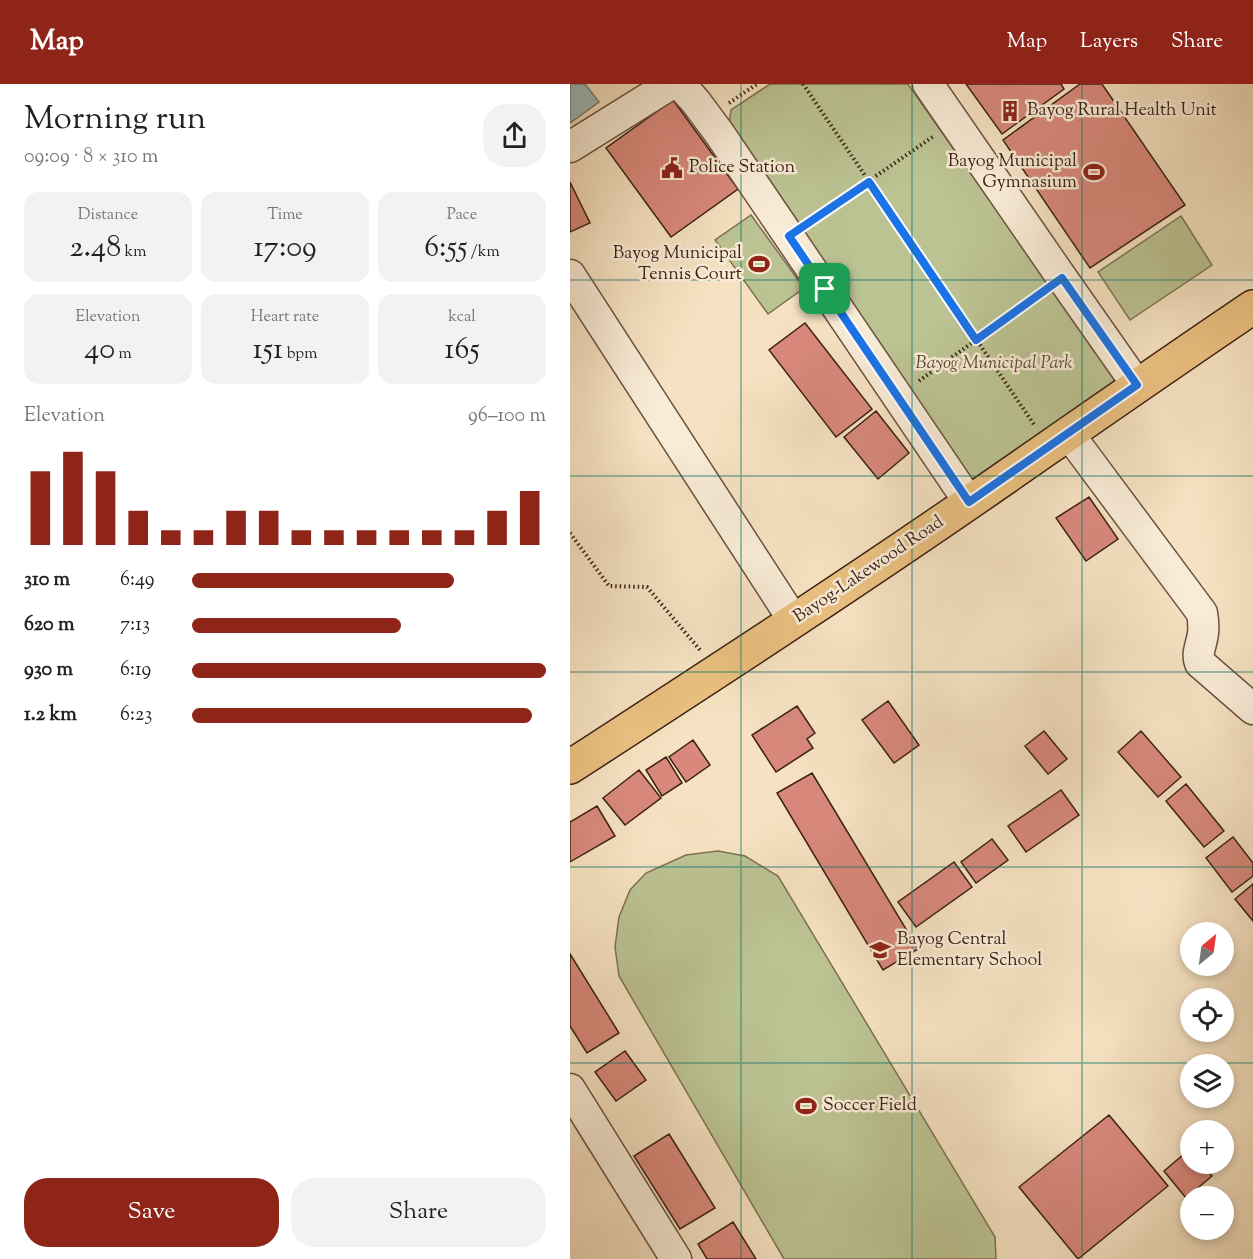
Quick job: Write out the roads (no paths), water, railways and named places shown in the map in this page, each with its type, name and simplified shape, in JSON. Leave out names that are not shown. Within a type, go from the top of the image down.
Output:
[{"type":"main road","name":"Bayog-Lakewood Road","points":[[570,767],[794,621],[1253,307]]},
{"type":"street","points":[[570,147],[671,84]]},
{"type":"street","points":[[680,84],[713,125],[969,502]]},
{"type":"street","points":[[928,84],[1137,385]]},
{"type":"street","points":[[570,275],[794,621]]},
{"type":"street","points":[[1059,440],[1202,613],[1203,634],[1198,657],[1200,663],[1253,709]]},
{"type":"street","points":[[570,1089],[676,1259]]},
{"type":"water","points":[[570,84],[585,84],[599,102],[570,123]]},
{"type":"place","name":"Bayog Rural Health Unit","points":[[1010,111]]},
{"type":"place","name":"Police Station","points":[[672,168]]},
{"type":"place","name":"Bayog Municipal Gymnasium","points":[[1094,172]]},
{"type":"place","name":"Bayog Municipal Tennis Court","points":[[759,264]]},
{"type":"place","name":"Bayog Central Elementary School","points":[[880,950]]},
{"type":"place","name":"Soccer Field","points":[[806,1106]]},
{"type":"park label","name":"Bayog Municipal Park","points":[[994,364]]}]
